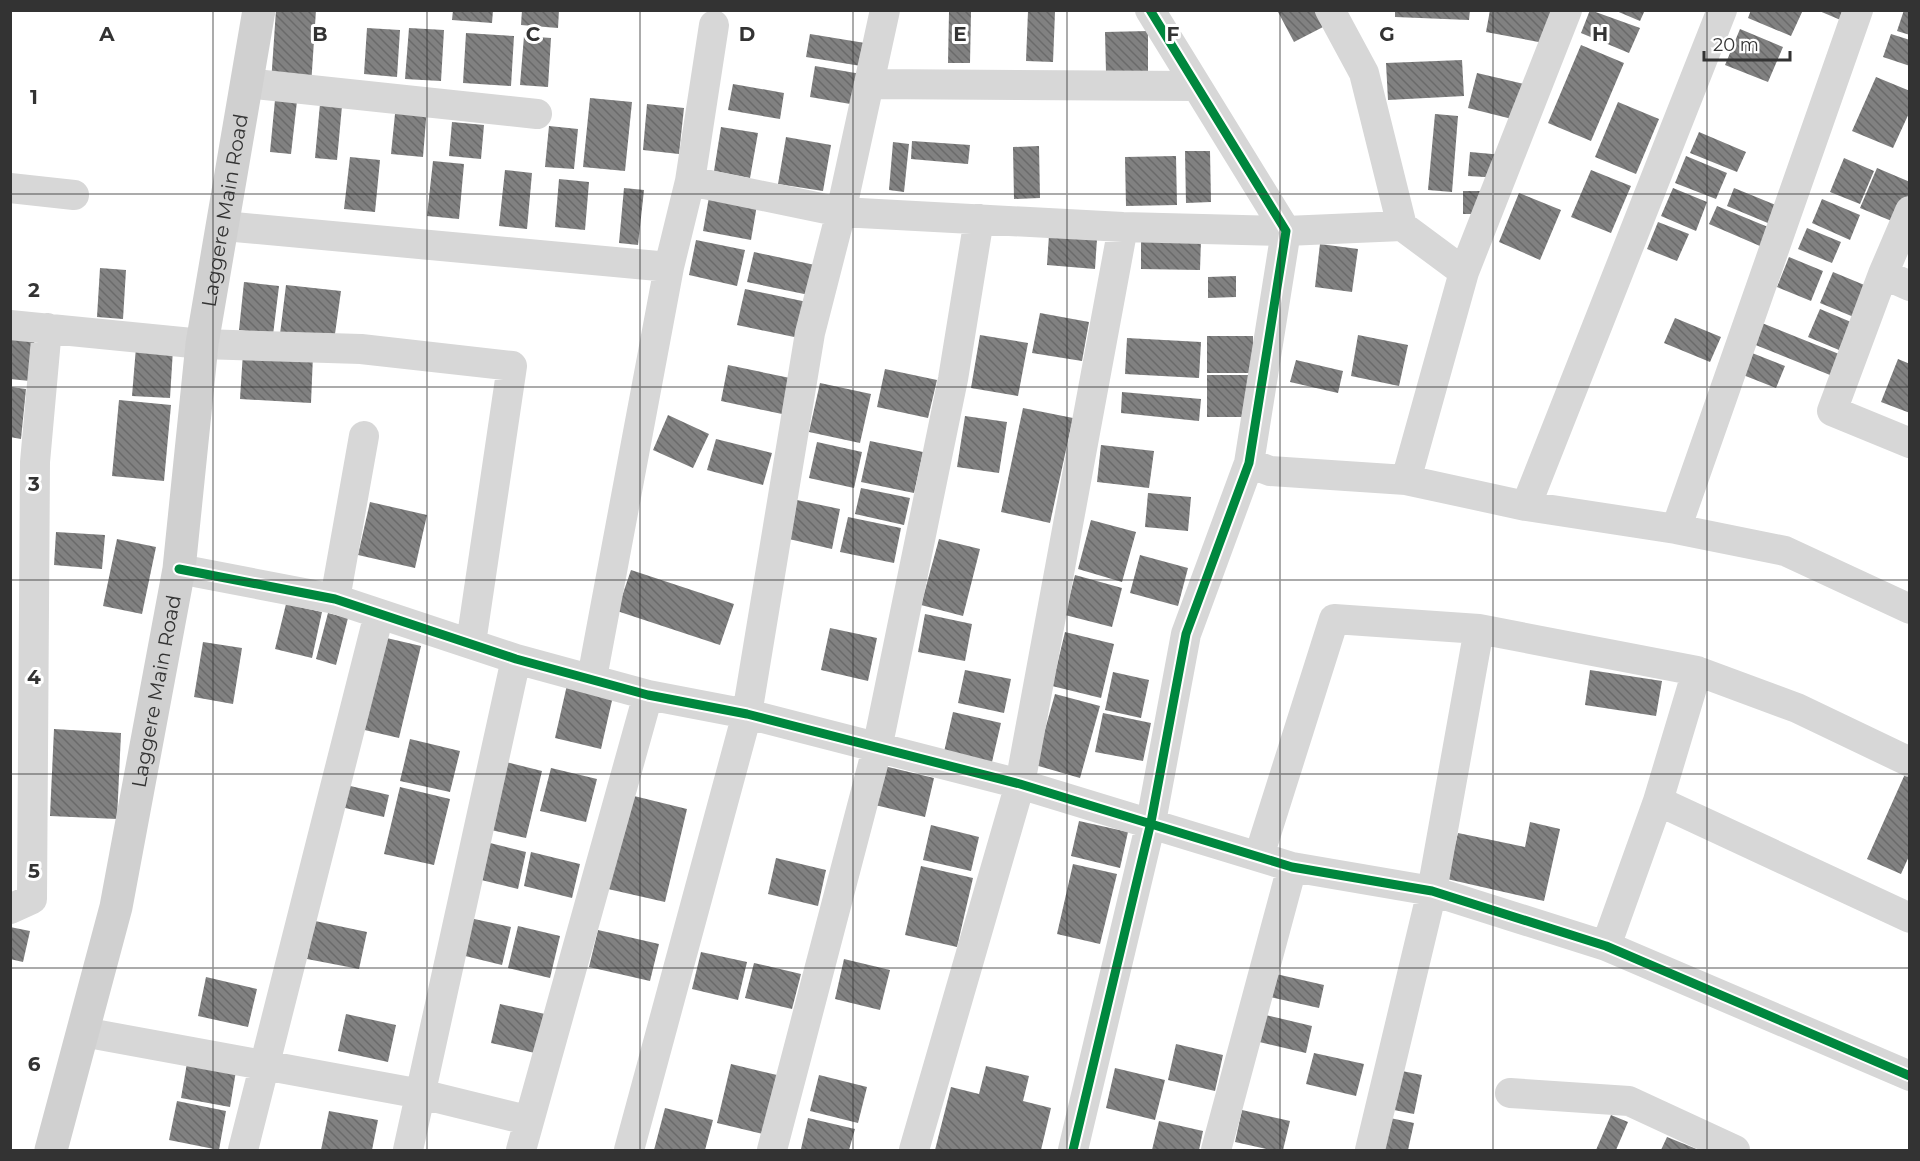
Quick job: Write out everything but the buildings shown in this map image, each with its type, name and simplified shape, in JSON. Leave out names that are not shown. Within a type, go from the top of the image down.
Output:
[{"type":"street","name":"Laggere Main Road","points":[[51,1150],[116,907],[179,569],[202,344],[224,226],[259,10]]},
{"type":"street","points":[[629,1150],[747,714],[810,333],[841,212],[885,10]]},
{"type":"street","points":[[1074,1150],[1151,822],[1186,634],[1250,463],[1286,231],[1150,10]]},
{"type":"street","points":[[1330,10],[1364,74],[1402,226]]},
{"type":"street","points":[[1406,480],[1464,272],[1567,10]]},
{"type":"street","points":[[1526,506],[1722,10]]},
{"type":"street","points":[[1676,529],[1858,10]]},
{"type":"street","points":[[592,678],[669,267],[690,181],[714,26]]},
{"type":"street","points":[[246,83],[537,114]]},
{"type":"street","points":[[869,84],[1196,86]]},
{"type":"street","points":[[690,181],[841,212],[1123,227],[1286,231],[1402,226],[1464,272]]},
{"type":"street","points":[[10,188],[74,195]]},
{"type":"street","points":[[1910,211],[1896,280],[1832,411],[1910,443]]},
{"type":"street","points":[[772,1150],[876,749],[953,379],[979,219]]},
{"type":"street","points":[[224,226],[669,267]]},
{"type":"street","points":[[914,1150],[1020,784],[1123,227]]},
{"type":"street","points":[[10,325],[202,344],[361,349],[512,366],[471,643]]},
{"type":"street","points":[[10,909],[32,899],[23,460],[47,328]]},
{"type":"street","points":[[334,599],[364,436]]},
{"type":"street","points":[[1250,463],[1269,471],[1406,480],[1526,506],[1676,529],[1785,551],[1910,609]]},
{"type":"street","points":[[179,569],[334,599],[516,659],[592,678],[648,696],[747,714],[876,749],[1020,784],[1151,822],[1292,867],[1432,891],[1606,946],[1910,1076]]},
{"type":"street","points":[[243,1150],[379,614]]},
{"type":"street","points":[[1259,856],[1334,619],[1479,630],[1697,671],[1797,708],[1910,762]]},
{"type":"street","points":[[1370,1150],[1432,891],[1479,630]]},
{"type":"street","points":[[408,1150],[516,659]]},
{"type":"street","points":[[1606,946],[1658,801],[1697,671]]},
{"type":"street","points":[[521,1150],[527,1120],[648,696]]},
{"type":"street","points":[[1658,801],[1910,918]]},
{"type":"street","points":[[1216,1150],[1292,867]]},
{"type":"street","points":[[83,1032],[421,1094],[527,1120]]},
{"type":"street","points":[[1510,1093],[1629,1101],[1735,1150]]},
{"type":"cycle path","points":[[1073,1150],[1151,822],[1186,634],[1249,463],[1286,231],[1150,10]]},
{"type":"cycle path","points":[[179,569],[335,599],[516,659],[648,695],[747,714],[1020,784],[1292,867],[1432,891],[1606,946],[1910,1076]]}]
